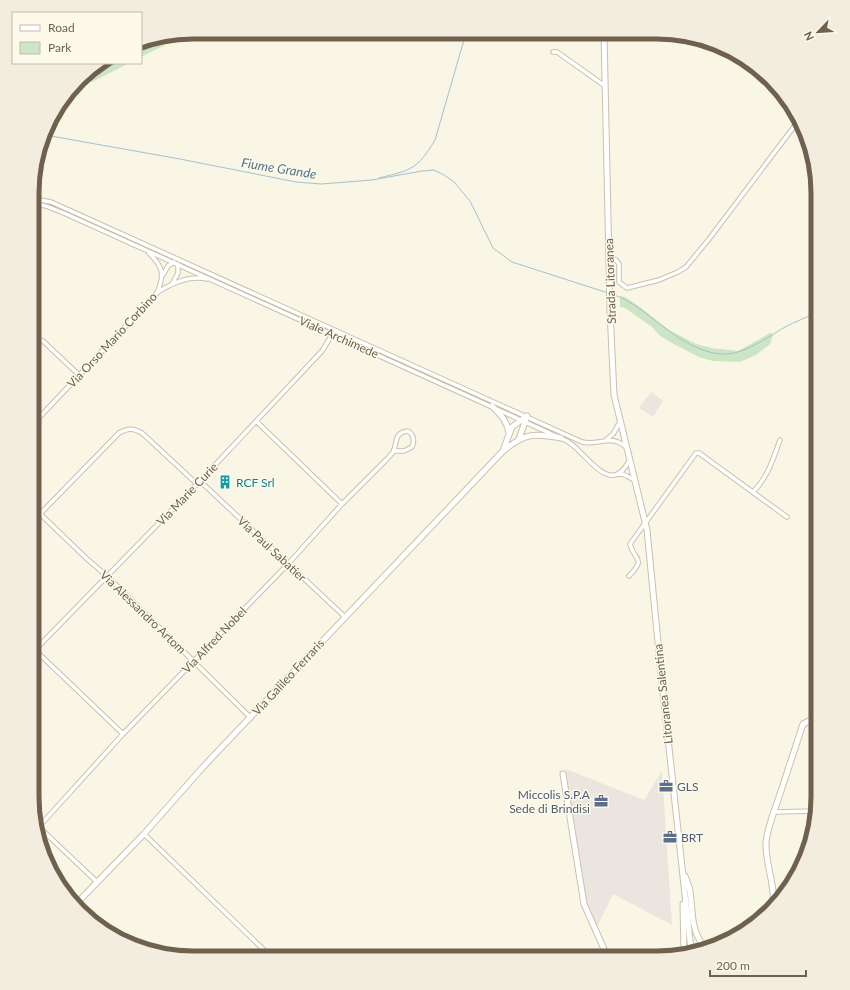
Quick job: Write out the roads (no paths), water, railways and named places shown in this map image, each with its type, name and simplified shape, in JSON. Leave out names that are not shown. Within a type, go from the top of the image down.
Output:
[{"type":"street","name":"Strada Litoranea","points":[[604,39],[610,303],[614,395],[645,524]]},
{"type":"street","points":[[553,52],[557,52],[605,86]]},
{"type":"street","points":[[609,258],[616,260],[619,264],[619,282],[627,288],[659,280],[682,270],[709,239],[795,126]]},
{"type":"street","name":"Viale Archimede","points":[[39,200],[56,204],[335,330],[524,419],[567,441],[579,450],[599,470],[609,475],[619,473],[634,480]]},
{"type":"street","name":"Viale Archimede","points":[[39,205],[66,214],[492,406],[582,442],[591,444],[606,440],[618,442],[626,448]]},
{"type":"street","points":[[147,251],[158,263],[162,276]]},
{"type":"street","points":[[162,276],[168,266],[178,259]]},
{"type":"street","points":[[171,285],[178,273],[178,259]]},
{"type":"street","name":"Via Orso Mario Corbino","points":[[39,418],[157,292],[162,276]]},
{"type":"street","points":[[157,292],[187,279],[196,278],[214,281]]},
{"type":"street","name":"Via Marie Curie","points":[[39,644],[108,577],[198,483],[322,351],[335,330]]},
{"type":"street","points":[[39,340],[43,341],[79,375]]},
{"type":"street","points":[[492,406],[502,416],[508,426],[509,434]]},
{"type":"street","points":[[519,439],[524,419]]},
{"type":"street","name":"Via Galileo Ferraris","points":[[503,450],[512,427],[524,419]]},
{"type":"street","points":[[256,421],[342,504]]},
{"type":"street","points":[[606,440],[613,434],[620,422]]},
{"type":"street","name":"Via Paul Sabatier","points":[[40,514],[119,432],[134,429],[142,433],[345,617]]},
{"type":"street","name":"Via Alfred Nobel","points":[[41,824],[123,734],[288,564],[342,504],[389,457],[394,451],[395,440],[402,431],[408,431],[412,434],[414,438],[412,447],[404,451],[394,451]]},
{"type":"street","name":"Via Galileo Ferraris","points":[[79,901],[144,834],[204,767],[503,450],[519,439],[543,434],[561,438]]},
{"type":"street","points":[[753,492],[766,474],[780,440]]},
{"type":"street","points":[[629,576],[636,568],[638,563],[638,558],[630,544],[696,453],[699,453],[787,517]]},
{"type":"street","points":[[619,473],[626,467],[629,461]]},
{"type":"street","name":"Via Alessandro Artom","points":[[40,514],[108,577],[251,718]]},
{"type":"street","name":"Litoranea Salentina","points":[[645,524],[681,863]]},
{"type":"street","points":[[39,656],[123,734]]},
{"type":"street","points":[[773,898],[774,890],[768,867],[766,840],[803,724],[811,720]]},
{"type":"street","points":[[563,774],[584,904],[605,951]]},
{"type":"street","points":[[774,812],[810,812],[810,815]]},
{"type":"street","points":[[43,833],[97,882]]},
{"type":"street","points":[[144,834],[264,951]]},
{"type":"street","points":[[681,863],[690,890],[694,928],[702,944]]},
{"type":"street","points":[[681,863],[691,947]]},
{"type":"street","points":[[681,863],[684,949]]},
{"type":"waterway","name":"Fiume Grande","points":[[379,178],[399,173],[412,167],[418,163],[429,150],[435,140],[464,39]]},
{"type":"waterway","name":"Fiume Grande","points":[[50,136],[180,159],[296,182],[321,184],[372,180]]},
{"type":"waterway","points":[[372,180],[434,170],[454,182],[470,201],[493,248],[512,262],[608,293]]},
{"type":"waterway","points":[[611,294],[627,300],[674,335],[695,347],[719,354],[742,351],[785,327],[811,315]]},
{"type":"place","name":"RCF Srl","points":[[225,482]]},
{"type":"place","name":"GLS","points":[[666,786]]},
{"type":"place","name":"Miccolis S.P.A Sede di Brindisi","points":[[601,801]]},
{"type":"place","name":"BRT","points":[[670,837]]}]
